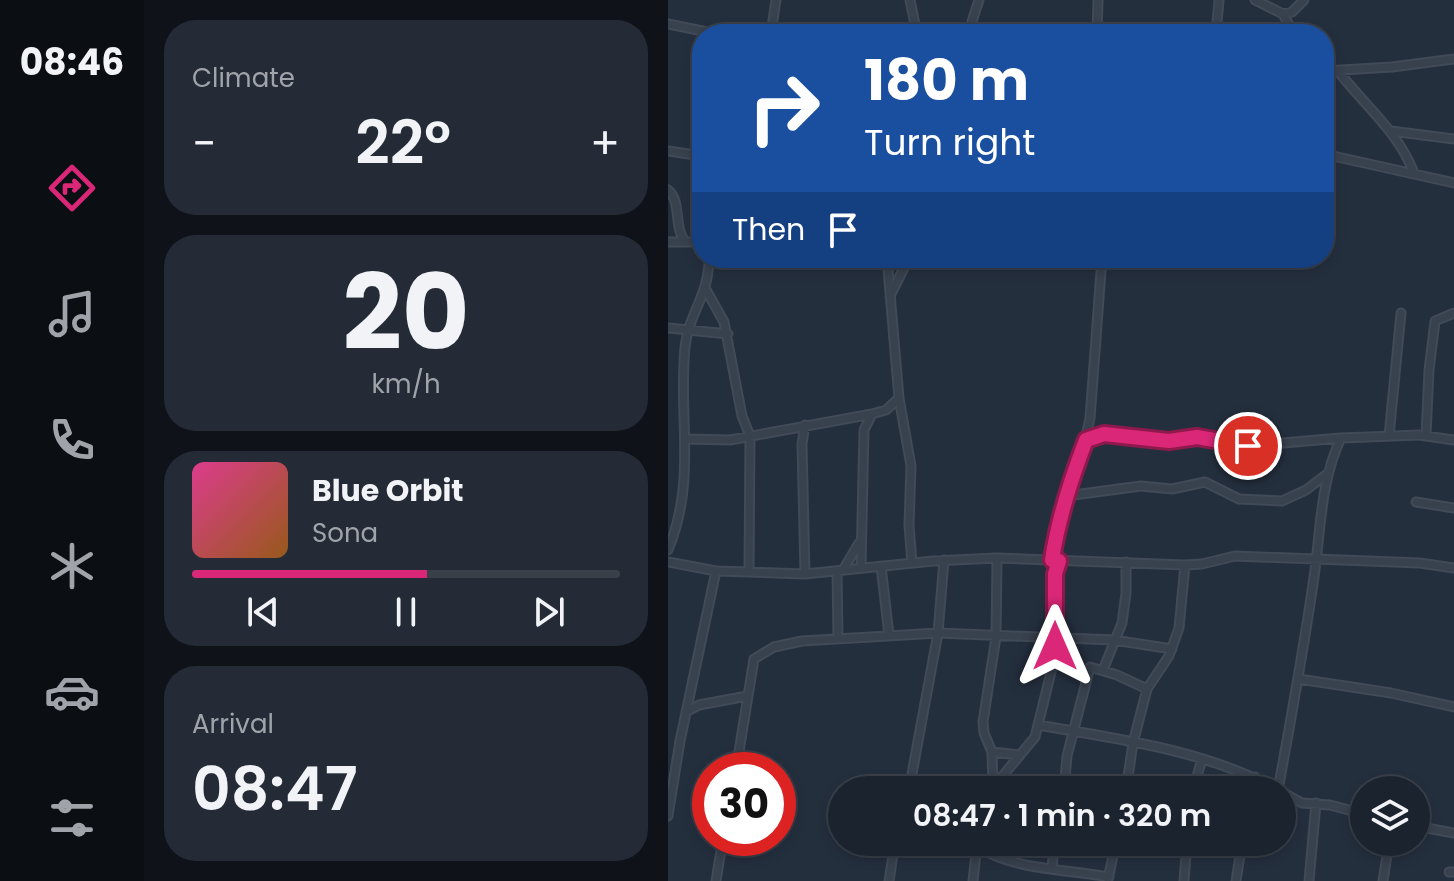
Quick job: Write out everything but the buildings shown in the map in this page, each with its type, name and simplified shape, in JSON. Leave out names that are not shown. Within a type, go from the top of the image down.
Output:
[{"type":"street","points":[[772,24],[776,0]]},
{"type":"street","points":[[910,0],[915,24]]},
{"type":"street","points":[[971,24],[979,0]]},
{"type":"street","points":[[1097,24],[1098,0]]},
{"type":"street","points":[[1217,24],[1219,0]]},
{"type":"street","points":[[1255,0],[1283,14],[1288,24]]},
{"type":"street","points":[[1283,14],[1292,12],[1304,0]]},
{"type":"street","points":[[668,24],[692,29]]},
{"type":"street","points":[[1334,71],[1392,67],[1453,57]]},
{"type":"street","points":[[1338,71],[1360,100],[1391,131],[1405,151],[1414,173]]},
{"type":"street","points":[[1391,131],[1454,139]]},
{"type":"street","points":[[668,151],[692,155]]},
{"type":"street","points":[[1334,156],[1454,183]]},
{"type":"street","points":[[668,190],[676,200],[677,226],[685,242]]},
{"type":"street","points":[[668,242],[692,242]]},
{"type":"street","points":[[668,550],[682,503],[686,439],[684,363],[688,330],[705,288],[708,268]]},
{"type":"street","points":[[888,268],[899,398],[911,466],[909,525],[912,563]]},
{"type":"street","points":[[889,298],[904,268]]},
{"type":"street","points":[[1002,776],[1035,737],[1055,656],[1056,560],[1066,496],[1086,440],[1090,418],[1101,268]]},
{"type":"street","points":[[705,288],[728,334],[742,416],[750,436],[749,572]]},
{"type":"street","points":[[1389,436],[1401,313]]},
{"type":"street","points":[[1426,436],[1435,321],[1454,313]]},
{"type":"street","points":[[668,328],[728,334]]},
{"type":"street","points":[[686,439],[721,441],[872,414],[886,410],[899,398]]},
{"type":"street","points":[[861,567],[864,430],[872,414]]},
{"type":"street","points":[[805,425],[802,444],[805,574]]},
{"type":"street","points":[[790,429],[802,444]]},
{"type":"street","points":[[1086,440],[1104,434],[1169,441],[1197,437],[1248,446],[1389,436],[1454,440]]},
{"type":"street","points":[[1281,776],[1299,679],[1328,472],[1341,438]]},
{"type":"street","points":[[1066,496],[1141,486],[1172,489],[1205,482],[1239,499],[1282,501],[1306,490],[1328,472]]},
{"type":"street","points":[[1416,502],[1454,508]]},
{"type":"street","points":[[838,639],[840,571],[860,541]]},
{"type":"street","points":[[668,562],[716,571],[805,574],[944,560],[997,558],[1185,565],[1235,556],[1420,563],[1454,568]]},
{"type":"street","points":[[992,776],[992,752],[983,722],[996,637],[997,558]]},
{"type":"street","points":[[912,776],[938,633],[944,560]]},
{"type":"street","points":[[1103,670],[1125,609],[1126,562]]},
{"type":"street","points":[[1128,776],[1147,689],[1172,649],[1181,614],[1185,565]]},
{"type":"street","points":[[881,566],[889,635]]},
{"type":"street","points":[[668,816],[680,741],[716,571]]},
{"type":"street","points":[[739,752],[757,655],[789,643],[938,633],[1114,640],[1172,649]]},
{"type":"street","points":[[1065,776],[1087,671],[1094,666],[1147,689]]},
{"type":"street","points":[[1299,679],[1391,693],[1454,707]]},
{"type":"street","points":[[686,712],[699,705],[747,696]]},
{"type":"street","points":[[1038,725],[1202,759],[1252,776]]},
{"type":"street","points":[[668,739],[680,741]]},
{"type":"street","points":[[992,752],[1019,755]]},
{"type":"street","points":[[1197,776],[1202,759]]},
{"type":"street","points":[[1296,800],[1350,811]]},
{"type":"street","points":[[1309,881],[1316,803]]},
{"type":"street","points":[[1430,829],[1454,833]]},
{"type":"street","points":[[716,881],[720,856]]},
{"type":"street","points":[[889,881],[893,856]]},
{"type":"street","points":[[973,881],[976,856]]},
{"type":"street","points":[[975,861],[991,856],[1108,879],[1113,856]]},
{"type":"street","points":[[1052,867],[1053,856]]},
{"type":"street","points":[[1184,881],[1186,856]]},
{"type":"street","points":[[1236,881],[1240,856]]},
{"type":"street","points":[[1383,881],[1387,856]]},
{"type":"route","points":[[1055,646],[1055,574],[1059,561],[1052,560],[1066,496],[1086,440],[1104,434],[1169,441],[1197,437],[1248,446]]}]
